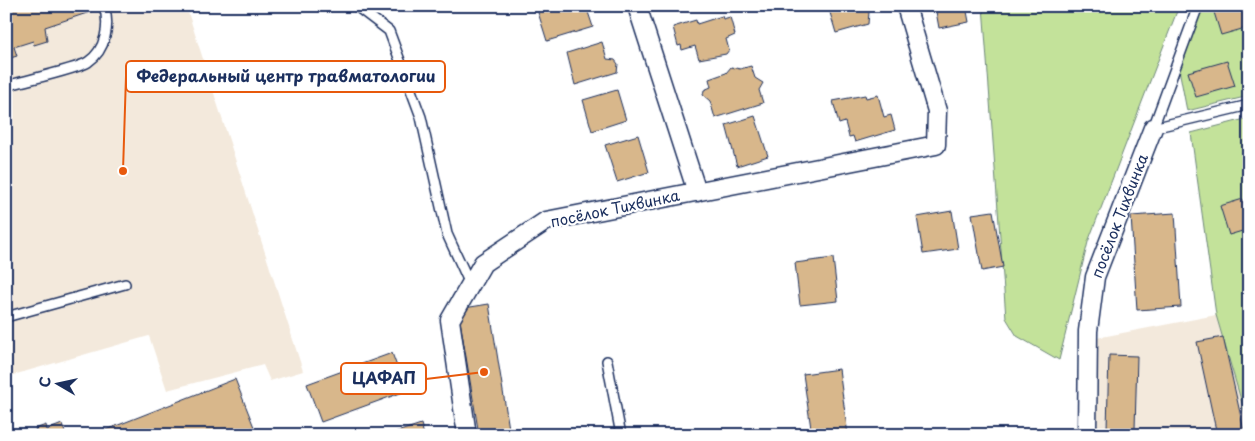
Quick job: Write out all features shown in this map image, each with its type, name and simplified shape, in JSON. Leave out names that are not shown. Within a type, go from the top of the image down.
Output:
[{"type":"street","points":[[637,6],[697,192]]},
{"type":"street","name":"посёлок Тихвинка","points":[[467,435],[450,320],[483,263],[546,221],[936,145],[937,111],[906,6]]},
{"type":"street","name":"посёлок Тихвинка","points":[[1087,435],[1088,332],[1095,278],[1153,128]]},
{"type":"lane","points":[[6,86],[88,63],[102,48],[108,18],[104,6]]},
{"type":"lane","points":[[356,6],[389,31],[421,117],[447,234],[470,284]]},
{"type":"lane","name":"посёлок Тихвинка","points":[[1153,128],[1198,6]]},
{"type":"lane","points":[[1153,128],[1249,105]]},
{"type":"lane","points":[[6,317],[124,284]]},
{"type":"lane","points":[[607,361],[621,435]]},
{"type":"shaded area","points":[[6,6],[186,6],[303,371],[270,381],[263,365],[167,390],[149,336],[6,377]]},
{"type":"shaded area","points":[[1216,315],[1249,427],[1249,435],[1090,435],[1086,340]]},
{"type":"green space","points":[[983,6],[1179,6],[1088,242],[1059,360],[1017,336],[1006,318]]},
{"type":"green space","points":[[1203,6],[1249,6],[1249,96],[1187,111],[1179,69]]},
{"type":"green space","points":[[1249,118],[1249,427],[1216,315],[1191,133]]},
{"type":"building","points":[[6,6],[92,6],[93,11],[45,27],[47,41],[34,45],[33,41],[14,47],[17,56],[7,59]]},
{"type":"building","points":[[536,6],[586,6],[593,27],[547,41]]},
{"type":"building","points":[[828,6],[862,6],[869,12],[868,24],[836,33]]},
{"type":"building","points":[[935,6],[966,6],[969,22],[939,28]]},
{"type":"building","points":[[1221,6],[1249,6],[1249,27],[1221,35],[1213,9]]},
{"type":"building","points":[[722,16],[723,19],[730,17],[735,35],[726,39],[729,50],[726,54],[699,59],[695,46],[682,50],[681,45],[678,46],[673,27],[696,20],[697,24]]},
{"type":"building","points":[[602,42],[607,59],[615,60],[618,64],[617,72],[575,85],[567,53]]},
{"type":"building","points":[[1227,61],[1235,86],[1196,97],[1188,72]]},
{"type":"building","points":[[751,66],[755,78],[763,83],[759,90],[763,103],[715,118],[710,101],[703,95],[704,90],[711,87],[709,79],[726,73],[731,67],[740,69]]},
{"type":"building","points":[[617,90],[626,120],[592,131],[583,100]]},
{"type":"building","points":[[865,95],[866,98],[878,95],[884,117],[891,115],[895,130],[855,142],[853,136],[849,137],[845,122],[839,124],[833,101]]},
{"type":"building","points":[[755,116],[768,156],[737,166],[726,125]]},
{"type":"building","points":[[638,135],[649,172],[617,182],[605,145]]},
{"type":"building","points":[[1243,199],[1249,217],[1249,229],[1229,235],[1220,206]]},
{"type":"building","points":[[952,211],[958,249],[923,254],[917,217]]},
{"type":"building","points":[[993,211],[1003,267],[982,271],[972,214]]},
{"type":"building","points":[[1175,213],[1181,307],[1137,310],[1131,216]]},
{"type":"building","points":[[833,258],[838,301],[800,305],[795,263]]},
{"type":"building","points":[[489,304],[510,435],[479,435],[458,309]]},
{"type":"building","points":[[1223,337],[1245,435],[1217,435],[1197,342]]},
{"type":"building","points":[[392,353],[406,391],[321,422],[307,384]]},
{"type":"building","points":[[1109,355],[1137,356],[1135,429],[1107,429]]},
{"type":"building","points":[[839,369],[848,435],[812,435],[803,374]]},
{"type":"building","points":[[235,379],[254,427],[234,435],[93,435]]},
{"type":"building","points":[[62,424],[66,435],[34,435],[37,433],[35,429],[46,425],[47,430]]},
{"type":"building","points":[[421,424],[424,435],[391,434]]},
{"type":"place","name":"Федеральный центр травматологии","points":[[123,171]]},
{"type":"place","name":"ЦАФАП","points":[[484,372]]}]
